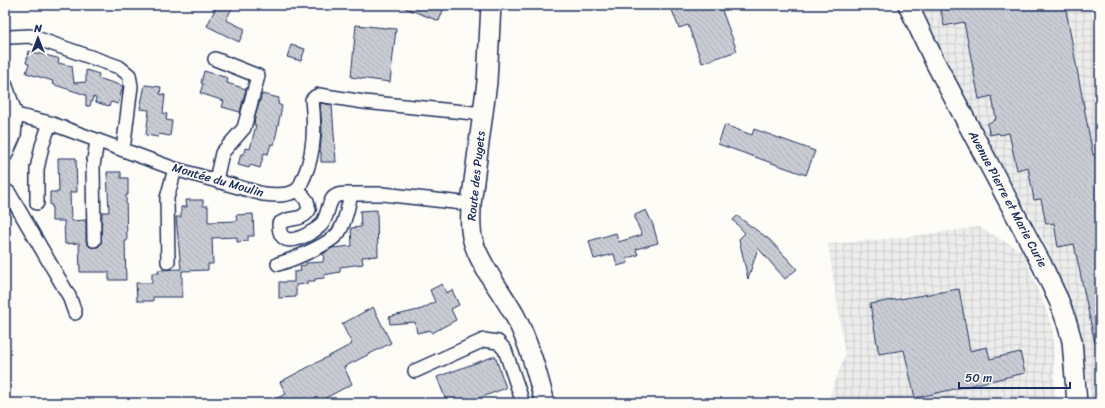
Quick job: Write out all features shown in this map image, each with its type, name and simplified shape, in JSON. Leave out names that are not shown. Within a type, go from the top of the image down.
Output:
[{"type":"main road","name":"Route des Pugets","points":[[491,5],[484,114],[471,204],[470,224],[474,244],[484,264],[515,316],[528,345],[545,403]]},
{"type":"main road","name":"Avenue Pierre et Marie Curie","points":[[908,5],[935,62],[1042,264],[1059,301],[1072,341],[1077,403]]},
{"type":"street","points":[[10,37],[30,36],[119,67],[129,75],[131,86],[123,150]]},
{"type":"street","points":[[215,59],[258,76],[244,128],[222,153],[216,180]]},
{"type":"street","points":[[5,84],[16,115],[14,136],[5,156]]},
{"type":"street","points":[[471,204],[383,194],[338,194],[333,198],[325,220],[320,226],[301,238],[290,240],[283,238],[279,232],[279,224],[285,219],[305,216],[309,210],[307,201],[298,189],[310,164],[313,152],[314,120],[312,100],[315,97],[319,95],[364,102],[484,114]]},
{"type":"street","name":"Montée du Moulin","points":[[16,115],[50,124],[176,169],[263,194],[276,195],[290,193],[298,189]]},
{"type":"street","points":[[37,203],[37,169],[42,146],[50,124]]},
{"type":"street","points":[[94,240],[93,166],[97,142]]},
{"type":"street","points":[[168,262],[167,198],[176,169]]},
{"type":"street","points":[[5,190],[9,193],[46,255],[69,296],[75,313]]},
{"type":"street","points":[[278,264],[290,260],[332,239],[338,233],[344,222],[351,194]]},
{"type":"street","points":[[415,371],[484,340],[498,342],[505,350],[522,403]]},
{"type":"shaded area","points":[[916,5],[1090,5],[1100,56],[1100,403],[1092,403],[1074,315],[1045,243],[966,101]]},
{"type":"shaded area","points":[[979,227],[1022,251],[1052,325],[1056,403],[827,403],[845,355],[828,244],[906,237]]},
{"type":"building","points":[[217,5],[225,5],[232,8],[226,20],[245,29],[239,42],[207,26]]},
{"type":"building","points":[[400,5],[445,5],[439,21]]},
{"type":"building","points":[[670,5],[720,5],[737,51],[702,63],[688,25],[679,28]]},
{"type":"building","points":[[940,5],[1065,5],[1093,155],[1095,154],[1100,179],[1100,343],[1095,343],[1074,244],[1058,247],[1054,223],[1046,224],[1041,199],[1034,200],[1028,167],[1017,170],[1009,133],[990,135],[987,124],[996,119],[992,96],[979,99],[964,22],[944,26]]},
{"type":"building","points":[[356,25],[396,29],[390,82],[351,77]]},
{"type":"building","points":[[291,45],[305,49],[301,61],[287,57]]},
{"type":"building","points":[[29,51],[57,58],[59,59],[58,63],[72,66],[74,83],[86,82],[86,70],[99,74],[98,78],[123,86],[118,104],[111,102],[109,106],[95,102],[96,98],[93,97],[90,106],[86,106],[86,95],[52,84],[53,81],[26,73],[29,64],[26,63]]},
{"type":"building","points":[[204,71],[228,78],[227,83],[246,89],[240,112],[222,107],[224,101],[200,93],[203,84],[201,83]]},
{"type":"building","points":[[145,85],[161,87],[160,94],[165,95],[163,113],[167,114],[166,120],[172,121],[170,136],[159,134],[158,137],[146,135],[149,110],[140,109]]},
{"type":"building","points":[[262,94],[279,98],[278,104],[282,106],[274,145],[271,144],[268,154],[264,153],[260,168],[250,165],[249,168],[238,165],[241,154],[244,154],[245,148],[250,149],[256,125],[254,125],[255,117]]},
{"type":"building","points":[[320,103],[332,105],[336,162],[321,162],[320,152],[322,129]]},
{"type":"building","points":[[725,125],[752,135],[754,129],[815,151],[806,175],[718,144]]},
{"type":"building","points":[[58,158],[76,158],[77,192],[70,192],[71,221],[86,220],[86,240],[90,247],[98,247],[101,244],[102,212],[109,212],[107,172],[121,172],[121,178],[128,178],[128,195],[126,195],[127,241],[125,241],[126,280],[109,280],[109,272],[80,272],[79,243],[65,244],[64,221],[52,221],[50,192],[59,192]]},
{"type":"building","points":[[186,200],[203,200],[203,206],[208,206],[208,222],[237,221],[236,215],[253,214],[254,236],[248,236],[248,241],[237,242],[237,237],[212,238],[213,264],[208,264],[208,270],[182,271],[182,297],[153,297],[153,301],[137,301],[136,283],[152,283],[152,273],[159,273],[158,270],[181,269],[176,217],[181,217],[181,207],[187,207]]},
{"type":"building","points":[[377,210],[378,256],[362,257],[363,264],[340,267],[340,272],[324,275],[324,278],[315,279],[315,281],[307,281],[307,284],[296,285],[296,297],[279,298],[279,282],[294,282],[294,272],[301,271],[300,266],[306,265],[306,263],[323,262],[324,253],[332,248],[352,246],[351,228],[361,227],[360,211]]},
{"type":"building","points":[[646,210],[653,225],[658,243],[636,249],[638,255],[627,258],[628,263],[617,266],[614,254],[594,259],[589,241],[616,233],[618,242],[642,235],[635,219],[635,215]]},
{"type":"building","points":[[737,216],[770,240],[797,269],[785,279],[758,248],[748,279],[739,239],[745,233],[733,220]]},
{"type":"building","points":[[442,284],[446,293],[452,290],[459,305],[451,309],[456,320],[432,333],[430,330],[417,333],[415,322],[390,324],[389,317],[422,309],[435,302],[430,290]]},
{"type":"building","points":[[959,289],[970,351],[987,347],[990,359],[1020,352],[1025,373],[915,398],[904,350],[879,354],[870,304]]},
{"type":"building","points":[[373,307],[391,343],[344,367],[352,384],[316,403],[266,403],[286,394],[280,382],[352,344],[342,324]]},
{"type":"building","points":[[495,356],[506,388],[466,403],[447,403],[437,377]]}]
